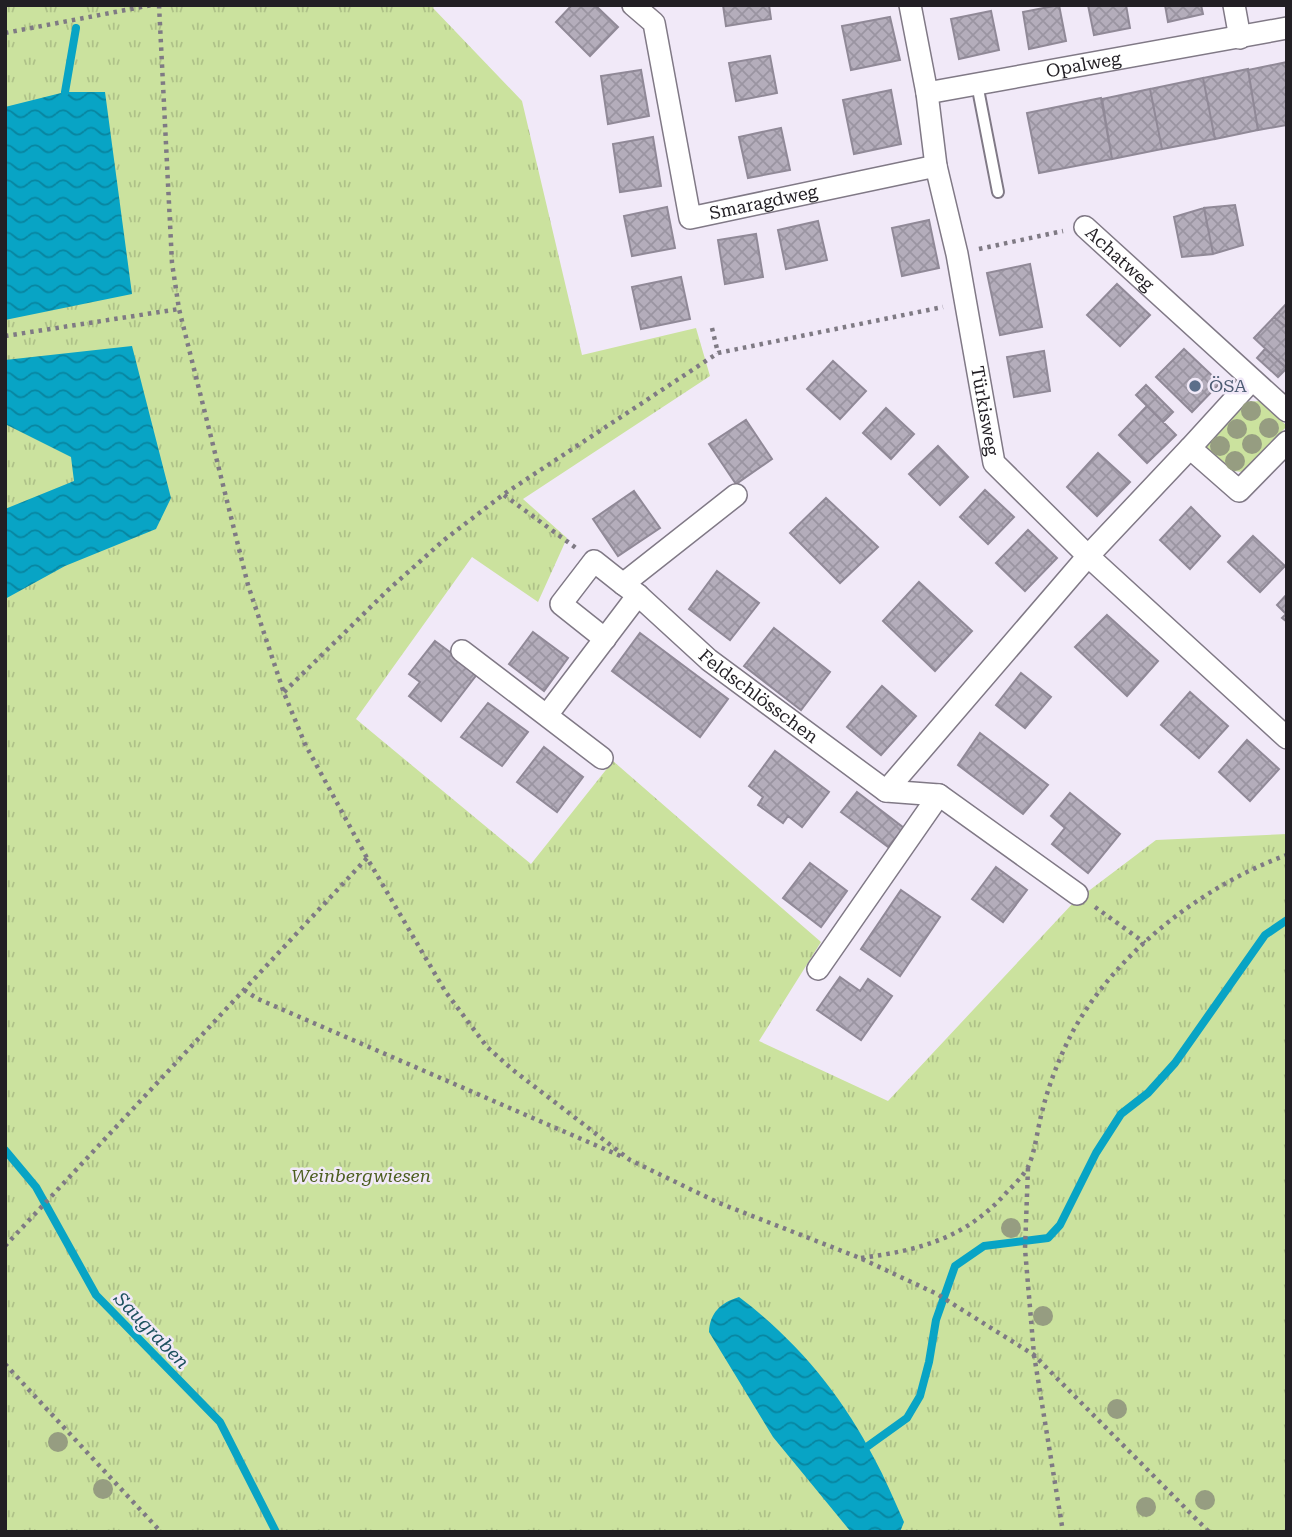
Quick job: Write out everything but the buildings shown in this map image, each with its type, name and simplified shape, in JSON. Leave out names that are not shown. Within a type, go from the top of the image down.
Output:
[{"type":"street","name":"Smaragdweg","points":[[633,5],[654,23],[690,218],[936,166]]},
{"type":"street","name":"Türkisweg","points":[[910,5],[927,93],[936,166],[957,254],[994,463],[1088,556],[1287,738]]},
{"type":"street","points":[[1234,5],[1240,38]]},
{"type":"street","name":"Opalweg","points":[[927,93],[1287,28]]},
{"type":"street","name":"Achatweg","points":[[1085,227],[1287,411]]},
{"type":"street","points":[[886,791],[1088,556],[1252,380]]},
{"type":"street","points":[[1190,448],[1239,491],[1287,442]]},
{"type":"street","points":[[547,715],[605,639],[631,589],[736,495]]},
{"type":"street","points":[[594,561],[561,604],[605,639]]},
{"type":"street","name":"Feldschlösschen","points":[[594,561],[631,589],[709,660],[886,791]]},
{"type":"street","points":[[462,651],[601,758]]},
{"type":"street","points":[[886,791],[939,795],[1077,894]]},
{"type":"street","points":[[818,969],[939,795]]},
{"type":"lane","points":[[977,84],[998,192]]},
{"type":"path","points":[[5,33],[152,5]]},
{"type":"path","points":[[159,5],[172,263],[179,309],[248,585],[304,744],[445,990],[487,1047],[630,1160]]},
{"type":"path","name":"Achatweg","points":[[957,254],[1085,227]]},
{"type":"path","points":[[284,693],[422,559],[504,494],[718,353],[964,302]]},
{"type":"path","points":[[5,336],[179,309]]},
{"type":"path","points":[[712,328],[718,353]]},
{"type":"path","points":[[504,494],[594,561]]},
{"type":"path","points":[[1063,1532],[1034,1356],[1025,1249],[1028,1167],[1046,1093],[1074,1030],[1091,1003],[1116,972],[1145,943],[1200,898],[1264,863],[1287,855]]},
{"type":"path","points":[[5,1246],[367,858]]},
{"type":"path","points":[[1077,894],[1145,943]]},
{"type":"path","points":[[244,990],[258,999],[630,1160],[719,1203],[860,1258],[953,1303],[1034,1356],[1209,1532]]},
{"type":"path","points":[[860,1258],[926,1246],[953,1236],[978,1221],[1028,1167]]},
{"type":"path","points":[[5,1364],[161,1532]]},
{"type":"green space","name":"Weinbergwiesen","points":[[5,5],[435,5],[433,8],[522,101],[582,355],[696,328],[710,376],[523,499],[567,538],[538,602],[472,557],[356,719],[531,864],[613,761],[821,942],[759,1041],[888,1101],[1074,902],[1156,840],[1287,834],[1287,1532],[5,1532]]},
{"type":"green space","points":[[1260,401],[1287,426],[1244,472],[1231,471],[1203,445],[1246,402]]},
{"type":"water","points":[[65,92],[105,92],[132,294],[5,320],[5,107]]},
{"type":"water","points":[[132,346],[171,498],[156,529],[65,566],[5,599],[5,509],[74,481],[71,457],[5,424],[5,360]]},
{"type":"water","points":[[739,1297],[760,1313],[798,1350],[832,1390],[878,1466],[904,1522],[900,1532],[851,1532],[773,1437],[709,1332],[711,1319],[717,1310],[726,1302]]},
{"type":"waterway","points":[[65,92],[76,28]]},
{"type":"waterway","points":[[868,1446],[907,1418],[920,1396],[936,1320],[955,1266],[984,1246],[1048,1238],[1060,1225],[1096,1153],[1121,1114],[1148,1093],[1175,1063],[1265,935],[1287,920]]},
{"type":"waterway","name":"Saugraben","points":[[5,1150],[36,1187],[96,1295],[220,1422],[276,1532]]},
{"type":"place","name":"ÖSA","points":[[1195,386]]}]
